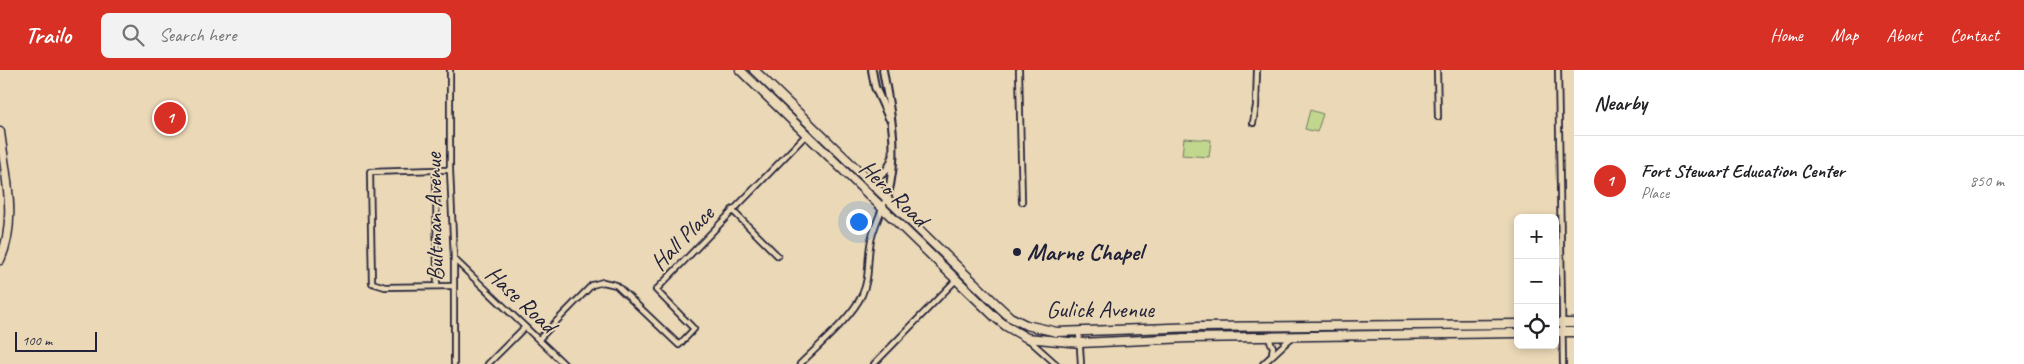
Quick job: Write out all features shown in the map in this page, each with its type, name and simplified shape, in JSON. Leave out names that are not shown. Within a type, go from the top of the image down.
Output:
[{"type":"main road","name":"Hero Road","points":[[740,70],[996,318],[1027,338]]},
{"type":"main road","name":"Gulick Avenue","points":[[754,70],[1010,317],[1026,325],[1045,330],[1079,332],[1199,327],[1514,324]]},
{"type":"main road","points":[[872,70],[875,87],[892,124]]},
{"type":"main road","points":[[883,70],[892,124],[894,150],[894,170],[886,198]]},
{"type":"main road","points":[[0,132],[9,213],[7,236],[0,260]]},
{"type":"main road","points":[[864,176],[876,178],[884,174],[891,164],[894,150]]},
{"type":"main road","points":[[1559,327],[1574,323]]},
{"type":"main road","points":[[1559,327],[1574,332]]},
{"type":"main road","name":"Gulick Avenue","points":[[1027,338],[1080,343],[1268,337],[1514,333]]},
{"type":"street","name":"Bultman Avenue","points":[[450,70],[454,364]]},
{"type":"street","points":[[1019,70],[1022,202]]},
{"type":"street","points":[[1252,123],[1256,106],[1256,70]]},
{"type":"street","points":[[1437,70],[1438,118]]},
{"type":"street","points":[[1558,70],[1559,304]]},
{"type":"street","name":"Hall Place","points":[[539,339],[592,285],[603,282],[616,285],[679,345],[694,329],[656,290],[806,134]]},
{"type":"street","points":[[436,170],[437,286]]},
{"type":"street","points":[[450,170],[370,172],[372,283],[385,287],[453,286]]},
{"type":"street","points":[[800,364],[849,314],[861,296],[870,271],[870,246],[873,233],[886,198]]},
{"type":"street","points":[[732,210],[778,256]]},
{"type":"street","name":"Hase Road","points":[[454,259],[564,364]]},
{"type":"street","points":[[874,364],[956,280]]},
{"type":"street","points":[[488,364],[525,327]]},
{"type":"street","points":[[1559,327],[1563,364]]},
{"type":"street","points":[[1079,332],[1081,364]]},
{"type":"street","points":[[1268,337],[1273,347],[1272,353]]},
{"type":"street","points":[[1262,364],[1292,337]]},
{"type":"street","points":[[1027,338],[1056,364]]},
{"type":"green space","points":[[1310,110],[1323,114],[1317,132],[1305,129]]},
{"type":"green space","points":[[1184,138],[1211,140],[1209,157],[1182,155]]},
{"type":"place","name":"Fort Stewart Education Center","points":[[170,118]]},
{"type":"place","name":"Marne Chapel","points":[[1017,252]]}]
